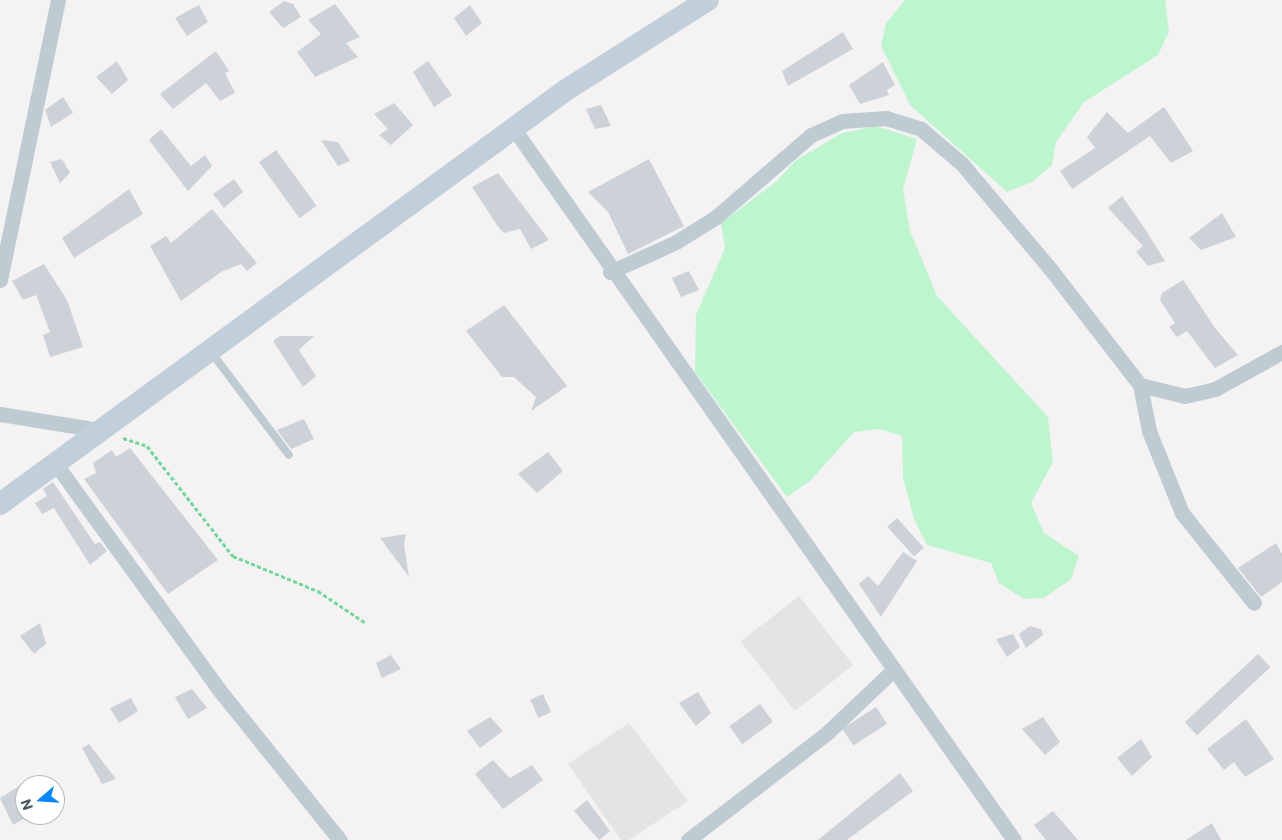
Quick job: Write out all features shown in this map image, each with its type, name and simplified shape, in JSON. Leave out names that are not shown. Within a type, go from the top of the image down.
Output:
[{"type":"main road","points":[[0,504],[514,130],[566,90],[708,0]]},
{"type":"street","points":[[0,280],[3,251],[58,0]]},
{"type":"street","points":[[610,272],[676,242],[716,217],[811,135],[842,121],[886,118],[921,129],[962,164],[1048,266],[1140,385],[1149,431],[1182,513],[1254,603]]},
{"type":"street","points":[[514,130],[610,272],[1014,840]]},
{"type":"street","points":[[1140,385],[1185,396],[1214,389],[1282,352]]},
{"type":"street","points":[[0,414],[100,430]]},
{"type":"street","points":[[55,463],[220,691],[340,840]]},
{"type":"street","points":[[688,840],[828,732],[892,671]]},
{"type":"lane","points":[[210,351],[289,455]]},
{"type":"path","points":[[100,430],[147,446],[233,556],[318,591],[366,623]]},
{"type":"shaded area","points":[[799,596],[853,665],[795,711],[741,642]]},
{"type":"shaded area","points":[[629,723],[688,801],[629,840],[621,840],[568,764]]},
{"type":"green space","points":[[905,0],[1165,0],[1169,32],[1158,55],[1084,102],[1056,142],[1052,165],[1032,182],[1007,192],[910,105],[881,46],[886,23]]},
{"type":"green space","points":[[876,126],[917,139],[903,189],[910,231],[937,296],[1048,417],[1053,462],[1031,503],[1044,533],[1079,556],[1071,579],[1044,598],[1024,599],[999,583],[991,563],[927,545],[914,519],[903,477],[902,436],[879,429],[854,432],[811,480],[787,497],[695,372],[696,315],[725,248],[721,223],[777,181],[795,161],[842,133]]},
{"type":"building","points":[[284,1],[293,4],[301,17],[283,28],[269,12]]},
{"type":"building","points":[[335,4],[360,37],[346,43],[358,57],[315,77],[297,52],[321,34],[308,20]]},
{"type":"building","points":[[199,5],[208,22],[187,36],[175,18]]},
{"type":"building","points":[[470,5],[482,23],[466,36],[454,18]]},
{"type":"building","points":[[843,32],[853,49],[788,86],[782,71]]},
{"type":"building","points":[[216,51],[229,71],[225,73],[235,93],[220,101],[206,83],[173,109],[160,94]]},
{"type":"building","points":[[117,61],[128,80],[112,94],[96,77]]},
{"type":"building","points":[[428,61],[452,95],[434,107],[413,72]]},
{"type":"building","points":[[883,62],[895,85],[887,90],[889,95],[860,104],[849,85]]},
{"type":"building","points":[[63,97],[73,113],[51,127],[45,110]]},
{"type":"building","points":[[394,103],[413,125],[391,145],[379,135],[388,129],[374,114]]},
{"type":"building","points":[[601,105],[611,126],[595,129],[586,109]]},
{"type":"building","points":[[1164,107],[1193,151],[1171,163],[1150,136],[1072,189],[1060,171],[1095,148],[1087,137],[1107,112],[1128,133]]},
{"type":"building","points":[[161,129],[191,166],[205,155],[212,166],[188,191],[149,140]]},
{"type":"building","points":[[321,140],[338,142],[350,161],[338,166]]},
{"type":"building","points":[[276,150],[317,206],[300,218],[259,162]]},
{"type":"building","points":[[62,159],[70,173],[60,183],[50,162]]},
{"type":"building","points":[[649,159],[684,226],[628,254],[608,212],[588,192]]},
{"type":"building","points":[[498,173],[549,240],[531,249],[520,229],[504,233],[499,228],[472,187]]},
{"type":"building","points":[[234,179],[243,192],[224,208],[213,194]]},
{"type":"building","points":[[129,189],[143,214],[74,258],[62,238]]},
{"type":"building","points":[[1122,196],[1165,261],[1148,266],[1136,252],[1143,246],[1108,208]]},
{"type":"building","points":[[212,209],[257,263],[247,271],[241,264],[221,272],[181,301],[150,246],[166,236],[171,243]]},
{"type":"building","points":[[1222,213],[1236,237],[1201,250],[1189,238]]},
{"type":"building","points":[[44,264],[67,300],[83,347],[50,357],[43,335],[50,332],[36,295],[23,300],[12,281]]},
{"type":"building","points":[[689,271],[699,290],[681,297],[672,278]]},
{"type":"building","points":[[1183,280],[1215,328],[1238,355],[1215,368],[1187,331],[1177,337],[1169,327],[1175,323],[1160,300],[1162,293]]},
{"type":"building","points":[[504,305],[567,386],[531,411],[536,397],[514,377],[502,377],[466,331]]},
{"type":"building","points":[[280,336],[314,336],[299,350],[316,376],[303,387],[273,341]]},
{"type":"building","points":[[304,419],[314,439],[291,449],[277,430]]},
{"type":"building","points":[[130,448],[218,560],[168,594],[84,479],[96,473],[93,463],[112,450],[116,457]]},
{"type":"building","points":[[548,452],[563,471],[537,493],[518,474]]},
{"type":"building","points":[[53,482],[95,544],[100,542],[107,551],[90,565],[54,508],[42,514],[35,503],[47,496],[43,489]]},
{"type":"building","points":[[897,518],[924,548],[914,556],[887,527]]},
{"type":"building","points":[[406,534],[404,545],[409,577],[380,538]]},
{"type":"building","points":[[1276,543],[1282,554],[1282,582],[1261,597],[1238,568]]},
{"type":"building","points":[[903,552],[917,561],[881,617],[859,584],[868,576],[878,586]]},
{"type":"building","points":[[40,623],[46,644],[34,654],[20,636]]},
{"type":"building","points":[[1030,626],[1041,629],[1043,635],[1026,648],[1019,634]]},
{"type":"building","points":[[1013,634],[1020,647],[1007,657],[996,639]]},
{"type":"building","points":[[1258,654],[1270,667],[1197,735],[1185,722]]},
{"type":"building","points":[[391,655],[401,669],[382,678],[376,663]]},
{"type":"building","points":[[192,689],[207,708],[188,719],[175,697]]},
{"type":"building","points":[[698,692],[711,713],[696,726],[679,703]]},
{"type":"building","points":[[543,694],[551,712],[538,718],[530,700]]},
{"type":"building","points":[[131,698],[138,711],[119,723],[110,708]]},
{"type":"building","points":[[760,704],[773,722],[742,744],[729,726]]},
{"type":"building","points":[[876,707],[887,724],[853,746],[842,729]]},
{"type":"building","points":[[490,717],[503,731],[480,748],[467,731]]},
{"type":"building","points":[[1043,717],[1060,742],[1045,755],[1022,729]]},
{"type":"building","points":[[1246,719],[1274,759],[1245,777],[1234,762],[1224,770],[1207,749]]},
{"type":"building","points":[[1141,739],[1152,757],[1132,776],[1117,758]]},
{"type":"building","points":[[89,744],[116,779],[102,784],[82,748]]},
{"type":"building","points":[[493,760],[510,778],[532,765],[543,780],[503,809],[475,774]]},
{"type":"building","points":[[900,773],[913,791],[847,840],[818,840]]},
{"type":"building","points":[[15,789],[15,824],[13,825],[0,798]]},
{"type":"building","points":[[587,800],[610,831],[599,840],[574,811]]},
{"type":"building","points":[[1053,811],[1078,840],[1046,840],[1034,825]]},
{"type":"building","points":[[1212,823],[1221,840],[1186,840]]}]
